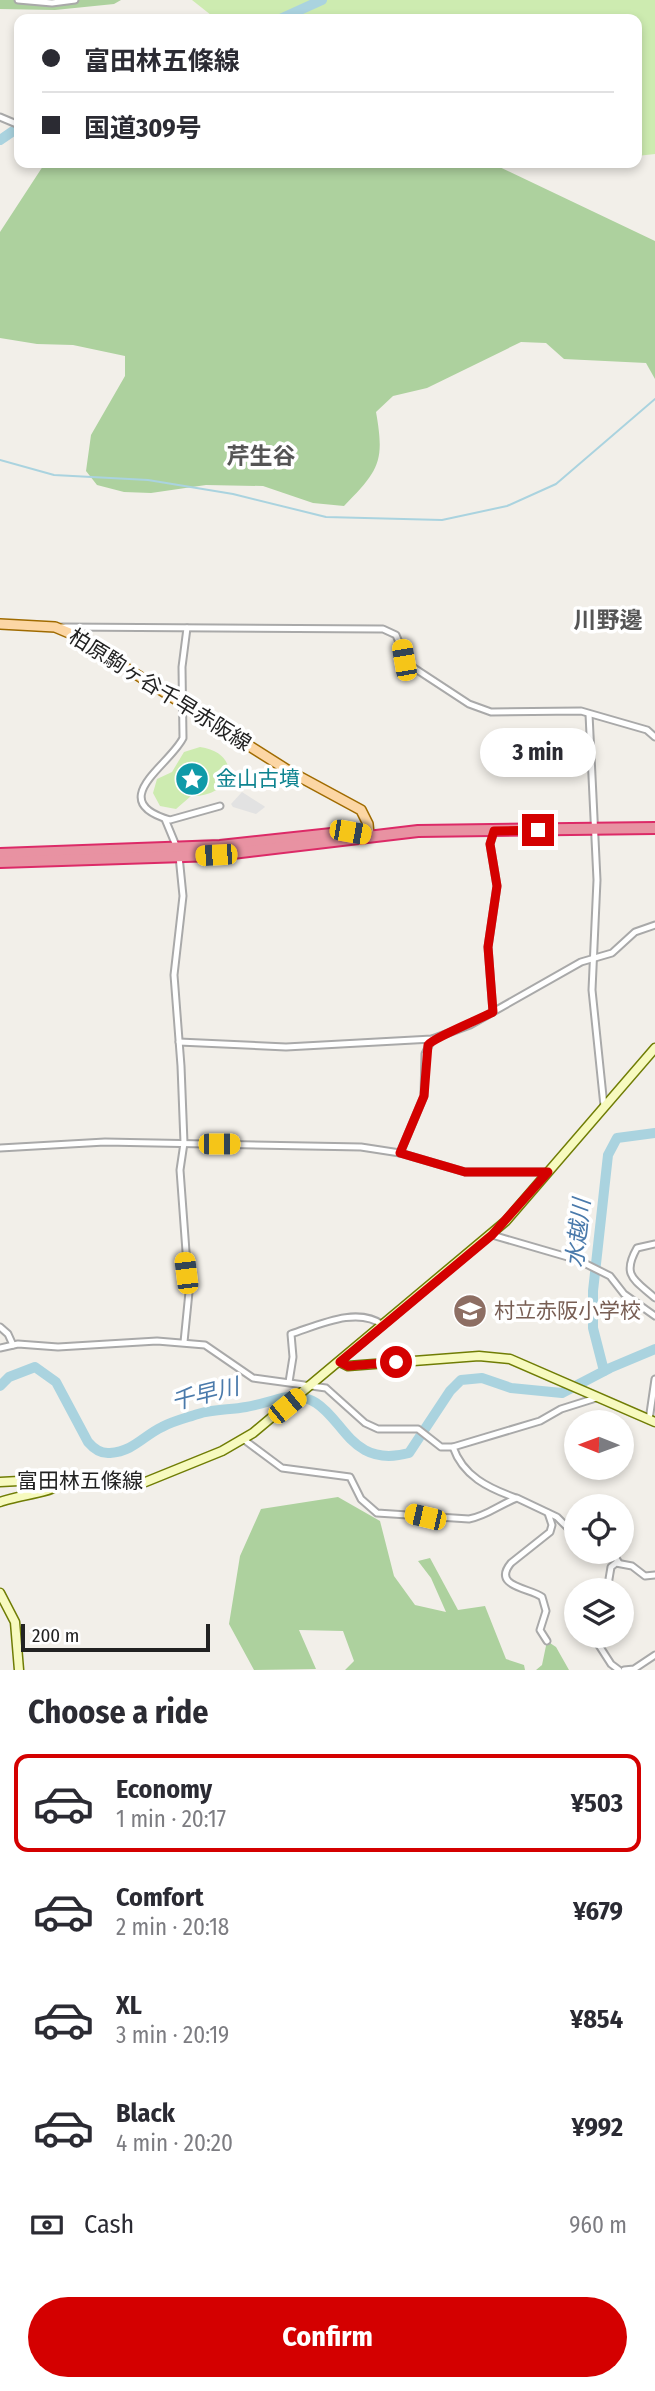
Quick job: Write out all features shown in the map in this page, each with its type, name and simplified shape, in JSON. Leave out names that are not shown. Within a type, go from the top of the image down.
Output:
[{"type":"highway","points":[[0,862],[178,852],[350,832],[369,835],[418,831],[655,828]]},
{"type":"highway","points":[[0,854],[178,852]]},
{"type":"main road","name":"柏原駒ヶ谷千早赤阪線","points":[[0,624],[55,627],[74,635],[289,771],[361,810],[368,824],[369,835]]},
{"type":"main road","name":"富田林五條線","points":[[0,1482],[57,1479],[143,1483],[173,1473],[243,1439],[314,1384],[492,1235],[655,1048]]},
{"type":"main road","points":[[340,1362],[348,1366],[493,1356],[510,1359],[652,1421]]},
{"type":"main road","points":[[0,1502],[27,1493],[49,1492],[55,1487],[57,1479]]},
{"type":"main road","points":[[0,1594],[15,1622],[19,1670]]},
{"type":"street","points":[[18,0],[52,3],[75,0]]},
{"type":"street","points":[[55,627],[383,629],[396,635],[408,664],[469,704],[491,712],[568,711],[589,714],[647,730],[655,737]]},
{"type":"street","points":[[187,628],[181,702],[182,740],[147,778],[142,793],[147,808],[165,819],[171,820],[193,811],[220,806]]},
{"type":"street","points":[[589,714],[597,880],[593,960],[595,1028],[604,1106]]},
{"type":"street","points":[[165,819],[178,852],[183,897],[174,975],[184,1143],[180,1170],[189,1292],[184,1342]]},
{"type":"street","points":[[493,1012],[488,947],[497,886],[490,844],[494,831]]},
{"type":"street","points":[[180,1042],[286,1047],[432,1039],[470,1025],[557,973],[581,962],[612,953],[635,932],[655,925]]},
{"type":"street","points":[[400,1153],[424,1096],[425,1054],[432,1039]]},
{"type":"street","points":[[0,1148],[105,1142],[361,1147],[400,1153],[465,1172],[548,1172]]},
{"type":"street","points":[[492,1235],[578,1260],[610,1276],[624,1294],[655,1317]]},
{"type":"street","points":[[655,1244],[637,1248],[629,1271],[635,1281],[655,1298]]},
{"type":"street","points":[[289,1382],[293,1357],[291,1334],[350,1317],[372,1317],[383,1325]]},
{"type":"street","points":[[0,1327],[8,1334],[13,1345]]},
{"type":"street","points":[[0,1348],[13,1345],[58,1347],[184,1342],[205,1345],[216,1350],[253,1378],[314,1384],[326,1388],[365,1423],[378,1429],[418,1429],[441,1447],[453,1447],[540,1421],[592,1396]]},
{"type":"street","points":[[652,1421],[655,1380]]},
{"type":"street","points":[[243,1439],[282,1468],[292,1472],[350,1477],[361,1499],[377,1513],[386,1516],[410,1513],[449,1520],[469,1519],[483,1517],[500,1504],[517,1498]]},
{"type":"street","points":[[453,1447],[460,1462],[473,1478],[557,1517],[564,1524]]},
{"type":"street","points":[[547,1641],[540,1630],[545,1611],[542,1597],[513,1587],[506,1576],[506,1568],[550,1532],[552,1525],[548,1513]]},
{"type":"street","points":[[609,1578],[611,1567],[617,1564]]},
{"type":"street","points":[[623,1564],[632,1566],[645,1576],[655,1575]]},
{"type":"street","points":[[601,1648],[611,1664],[622,1670],[634,1669],[655,1655]]},
{"type":"green space","points":[[0,0],[121,0],[114,4],[55,10],[0,9]]},
{"type":"green space","points":[[192,0],[655,0],[655,154],[642,155],[642,14],[210,14]]},
{"type":"green space","points":[[42,168],[502,168],[655,241],[655,379],[646,363],[564,359],[546,343],[521,342],[427,388],[393,396],[376,412],[380,443],[377,464],[365,483],[344,506],[313,503],[263,486],[206,485],[151,493],[124,492],[97,485],[86,471],[91,435],[125,376],[125,356],[73,345],[37,344],[0,338],[0,232]]},
{"type":"green space","name":"金山古墳","points":[[200,747],[223,757],[228,765],[225,783],[217,790],[191,796],[176,809],[160,806],[153,793],[157,779],[172,772],[184,752]]},
{"type":"green space","points":[[338,1497],[380,1521],[394,1576],[415,1605],[446,1612],[431,1578],[418,1561],[430,1558],[458,1610],[485,1606],[506,1659],[524,1665],[525,1670],[345,1670],[354,1661],[343,1631],[299,1630],[316,1669],[254,1670],[229,1624],[240,1556],[261,1509]]},
{"type":"green space","points":[[547,1641],[556,1647],[569,1670],[536,1670],[542,1665]]},
{"type":"shaded area","points":[[242,792],[265,807],[256,814],[233,807],[231,804]]},
{"type":"waterway","points":[[291,14],[322,0]]},
{"type":"waterway","points":[[0,140],[14,130]]},
{"type":"waterway","points":[[0,460],[54,475],[148,480],[233,494],[326,517],[442,520],[507,506],[556,484],[655,399]]},
{"type":"waterway","name":"水越川","points":[[604,1371],[593,1328],[593,1291],[608,1155],[617,1138],[655,1133]]},
{"type":"waterway","name":"千早川","points":[[0,1386],[9,1377],[35,1367],[56,1382],[88,1442],[104,1453],[126,1449],[166,1425],[204,1412],[302,1397],[318,1404],[353,1441],[367,1451],[385,1456],[409,1453],[450,1391],[461,1380],[482,1378],[511,1388],[562,1393],[655,1349]]},
{"type":"place","name":"金山古墳","points":[[192,779]]},
{"type":"place","name":"村立赤阪小学校","points":[[470,1311]]},
{"type":"district","name":"芹生谷","points":[[261,456]]},
{"type":"district","name":"川野邊","points":[[608,620]]},
{"type":"route","points":[[396,1362],[348,1366],[340,1362],[492,1235],[548,1172],[465,1172],[400,1153],[424,1096],[425,1054],[428,1045],[432,1039],[453,1033],[493,1012],[490,1002],[488,947],[497,886],[490,844],[494,831],[538,830]]}]
